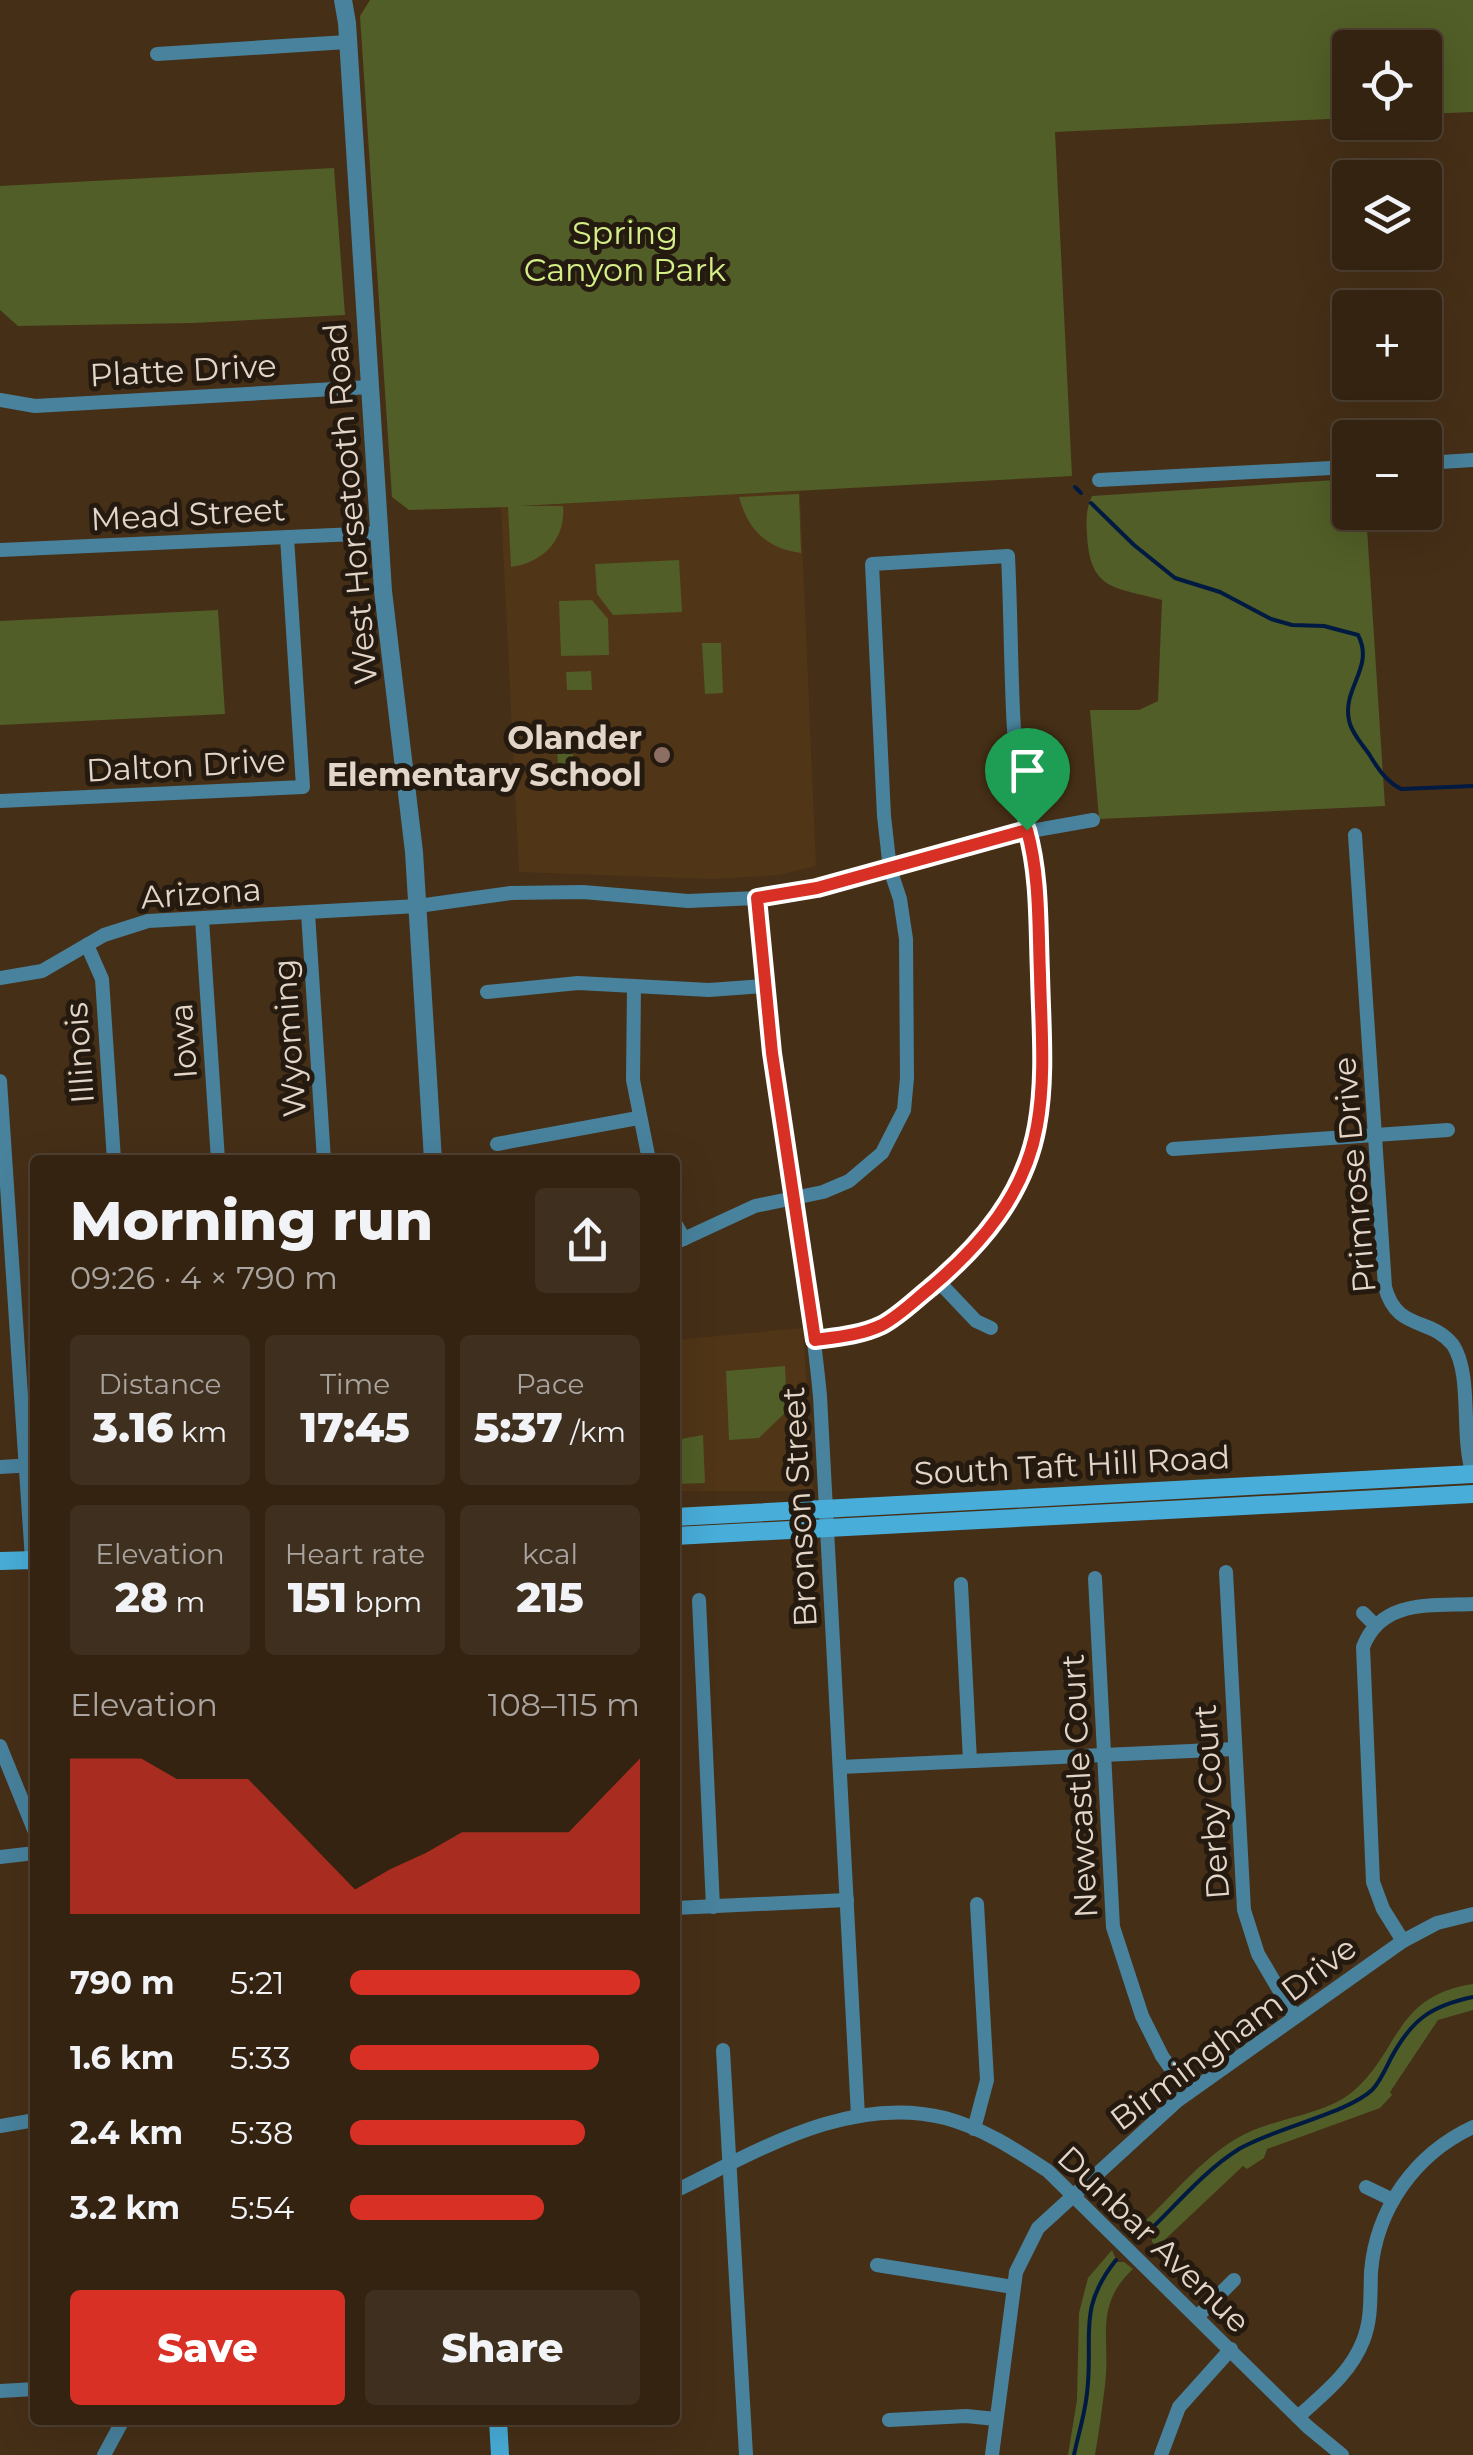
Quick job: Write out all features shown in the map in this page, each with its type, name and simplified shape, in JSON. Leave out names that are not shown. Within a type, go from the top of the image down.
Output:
[{"type":"main road","name":"South Taft Hill Road","points":[[680,1535],[828,1518],[1473,1474]]},
{"type":"main road","name":"South Taft Hill Road","points":[[680,1516],[828,1518],[1473,1494]]},
{"type":"main road","points":[[0,1560],[30,1560]]},
{"type":"main road","points":[[498,2425],[500,2455]]},
{"type":"street","name":"West Horsetooth Road","points":[[343,0],[379,533],[418,906],[433,1155]]},
{"type":"street","name":"West Horsetooth Road","points":[[347,32],[358,0]]},
{"type":"street","points":[[157,54],[347,32]]},
{"type":"street","name":"Platte Drive","points":[[0,400],[35,406],[370,388]]},
{"type":"street","points":[[1442,462],[1473,460]]},
{"type":"street","points":[[1099,480],[1332,468]]},
{"type":"street","name":"Mead Street","points":[[0,550],[379,533]]},
{"type":"street","name":"Dalton Drive","points":[[0,800],[304,786],[287,537]]},
{"type":"street","points":[[680,1241],[738,1212],[834,1188],[862,1172],[891,1139],[904,1110],[907,1078],[906,940],[890,868],[884,816],[872,564],[1008,556],[1020,794],[1037,899],[1043,1088],[1037,1130],[1025,1170],[1005,1208],[980,1242],[885,1323],[861,1333],[815,1340]]},
{"type":"street","name":"Arizona","points":[[0,978],[42,971],[132,924],[418,906],[525,892],[583,892],[688,901],[757,898],[817,888],[1027,830],[1093,820]]},
{"type":"street","name":"Primrose Drive","points":[[1355,835],[1388,1296],[1400,1315],[1438,1332],[1460,1356],[1473,1474]]},
{"type":"street","name":"Bronson Street","points":[[757,898],[764,986],[815,1340],[828,1518],[858,2116]]},
{"type":"street","name":"Wyoming","points":[[308,913],[324,1155]]},
{"type":"street","name":"Iowa","points":[[202,918],[218,1155]]},
{"type":"street","name":"Illinois","points":[[87,945],[102,979],[114,1155]]},
{"type":"street","points":[[487,992],[578,983],[709,990],[764,986]]},
{"type":"street","points":[[634,986],[631,1043],[638,1118],[648,1155]]},
{"type":"street","points":[[0,1082],[30,1465],[0,1467]]},
{"type":"street","points":[[498,1144],[638,1118]]},
{"type":"street","points":[[1172,1149],[1376,1138],[1448,1130]]},
{"type":"street","points":[[938,1281],[976,1322],[991,1328]]},
{"type":"street","name":"Derby Court","points":[[1226,1572],[1244,1910],[1258,1954],[1295,2017]]},
{"type":"street","name":"Newcastle Court","points":[[1094,1578],[1110,1908],[1119,1949],[1142,2016],[1162,2056],[1188,2093]]},
{"type":"street","points":[[961,1584],[970,1761]]},
{"type":"street","points":[[699,1600],[714,1906]]},
{"type":"street","points":[[1403,1941],[1377,1898],[1371,1869],[1362,1658],[1367,1636],[1395,1611],[1473,1604]]},
{"type":"street","points":[[1363,1613],[1375,1625]]},
{"type":"street","points":[[0,1746],[30,1820]]},
{"type":"street","points":[[840,1768],[1234,1748]]},
{"type":"street","points":[[0,1858],[30,1853]]},
{"type":"street","points":[[680,1908],[847,1900]]},
{"type":"street","points":[[974,2129],[987,2080],[977,1904]]},
{"type":"street","name":"Birmingham Drive","points":[[992,2455],[1013,2287],[1029,2242],[1073,2194],[1188,2093],[1403,1941],[1437,1923],[1473,1914]]},
{"type":"street","points":[[723,2050],[746,2455]]},
{"type":"street","name":"Dunbar Avenue","points":[[680,2189],[810,2128],[858,2116],[919,2114],[946,2118],[974,2129],[1048,2170],[1332,2452]]},
{"type":"street","points":[[0,2126],[30,2121]]},
{"type":"street","points":[[1298,2417],[1340,2378],[1362,2342],[1371,2308],[1377,2238],[1392,2200],[1427,2157],[1473,2127]]},
{"type":"street","points":[[1366,2187],[1392,2200]]},
{"type":"street","points":[[877,2265],[1013,2287]]},
{"type":"street","points":[[1196,2317],[1234,2280]]},
{"type":"street","points":[[1161,2455],[1179,2406],[1231,2350]]},
{"type":"street","points":[[0,2392],[30,2390]]},
{"type":"street","points":[[890,2420],[966,2416],[996,2419]]},
{"type":"street","points":[[104,2455],[120,2425]]},
{"type":"shaded area","name":"Olander Elementary School","points":[[800,491],[816,866],[779,875],[712,879],[519,872],[501,507]]},
{"type":"shaded area","points":[[803,1328],[813,1491],[680,1491],[680,1340]]},
{"type":"green space","name":"Spring Canyon Park","points":[[370,0],[1473,0],[1473,112],[1442,113],[1442,30],[1332,30],[1332,119],[1055,132],[1072,476],[520,506],[563,506],[563,518],[556,539],[542,555],[511,567],[508,507],[409,510],[392,497],[360,16]]},
{"type":"green space","points":[[334,168],[345,315],[18,326],[0,310],[0,186]]},
{"type":"green space","points":[[1332,480],[1332,530],[1367,530],[1385,806],[1099,819],[1090,710],[1139,710],[1158,701],[1162,600],[1108,584],[1093,567],[1087,535],[1092,496]]},
{"type":"green space","points":[[799,494],[801,553],[778,547],[761,536],[739,497]]},
{"type":"green space","points":[[679,560],[682,612],[613,615],[597,594],[595,564]]},
{"type":"green space","points":[[592,600],[608,619],[609,655],[561,656],[559,601]]},
{"type":"green space","points":[[218,610],[225,714],[0,725],[0,621]]},
{"type":"green space","points":[[702,643],[721,643],[723,693],[705,694]]},
{"type":"green space","points":[[591,671],[592,690],[567,690],[566,672]]},
{"type":"green space","points":[[572,742],[574,768],[558,768],[557,743]]},
{"type":"green space","points":[[785,1366],[787,1411],[759,1438],[729,1440],[726,1371]]},
{"type":"green space","points":[[703,1435],[705,1483],[680,1484],[680,1439]]},
{"type":"green space","points":[[1473,1984],[1473,2010],[1438,2020],[1380,2108],[1267,2149],[1264,2158],[1247,2169],[1243,2166],[1157,2247],[1152,2242],[1151,2231],[1143,2223],[1218,2151],[1247,2133],[1347,2096],[1378,2064],[1411,2014],[1446,1991]]},
{"type":"green space","points":[[1112,2250],[1117,2262],[1133,2269],[1113,2296],[1108,2310],[1105,2385],[1095,2455],[1068,2455],[1077,2400],[1079,2313],[1088,2278]]},
{"type":"waterway","points":[[1075,487],[1081,493]]},
{"type":"waterway","points":[[1091,503],[1175,578],[1220,592],[1271,619],[1358,635],[1363,657],[1350,698],[1349,720],[1379,770],[1401,789],[1473,786]]},
{"type":"waterway","points":[[1148,2232],[1226,2157],[1271,2134],[1360,2099],[1378,2083],[1415,2024],[1434,2010],[1473,1997]]},
{"type":"waterway","points":[[1074,2455],[1087,2393],[1091,2309],[1116,2260]]},
{"type":"place","name":"Olander Elementary School","points":[[662,755]]},
{"type":"route","points":[[1027,830],[1037,899],[1043,1088],[1037,1130],[1025,1170],[1005,1208],[980,1242],[922,1295],[885,1323],[861,1333],[815,1340],[772,1053],[757,898],[817,888],[1027,830]]}]
